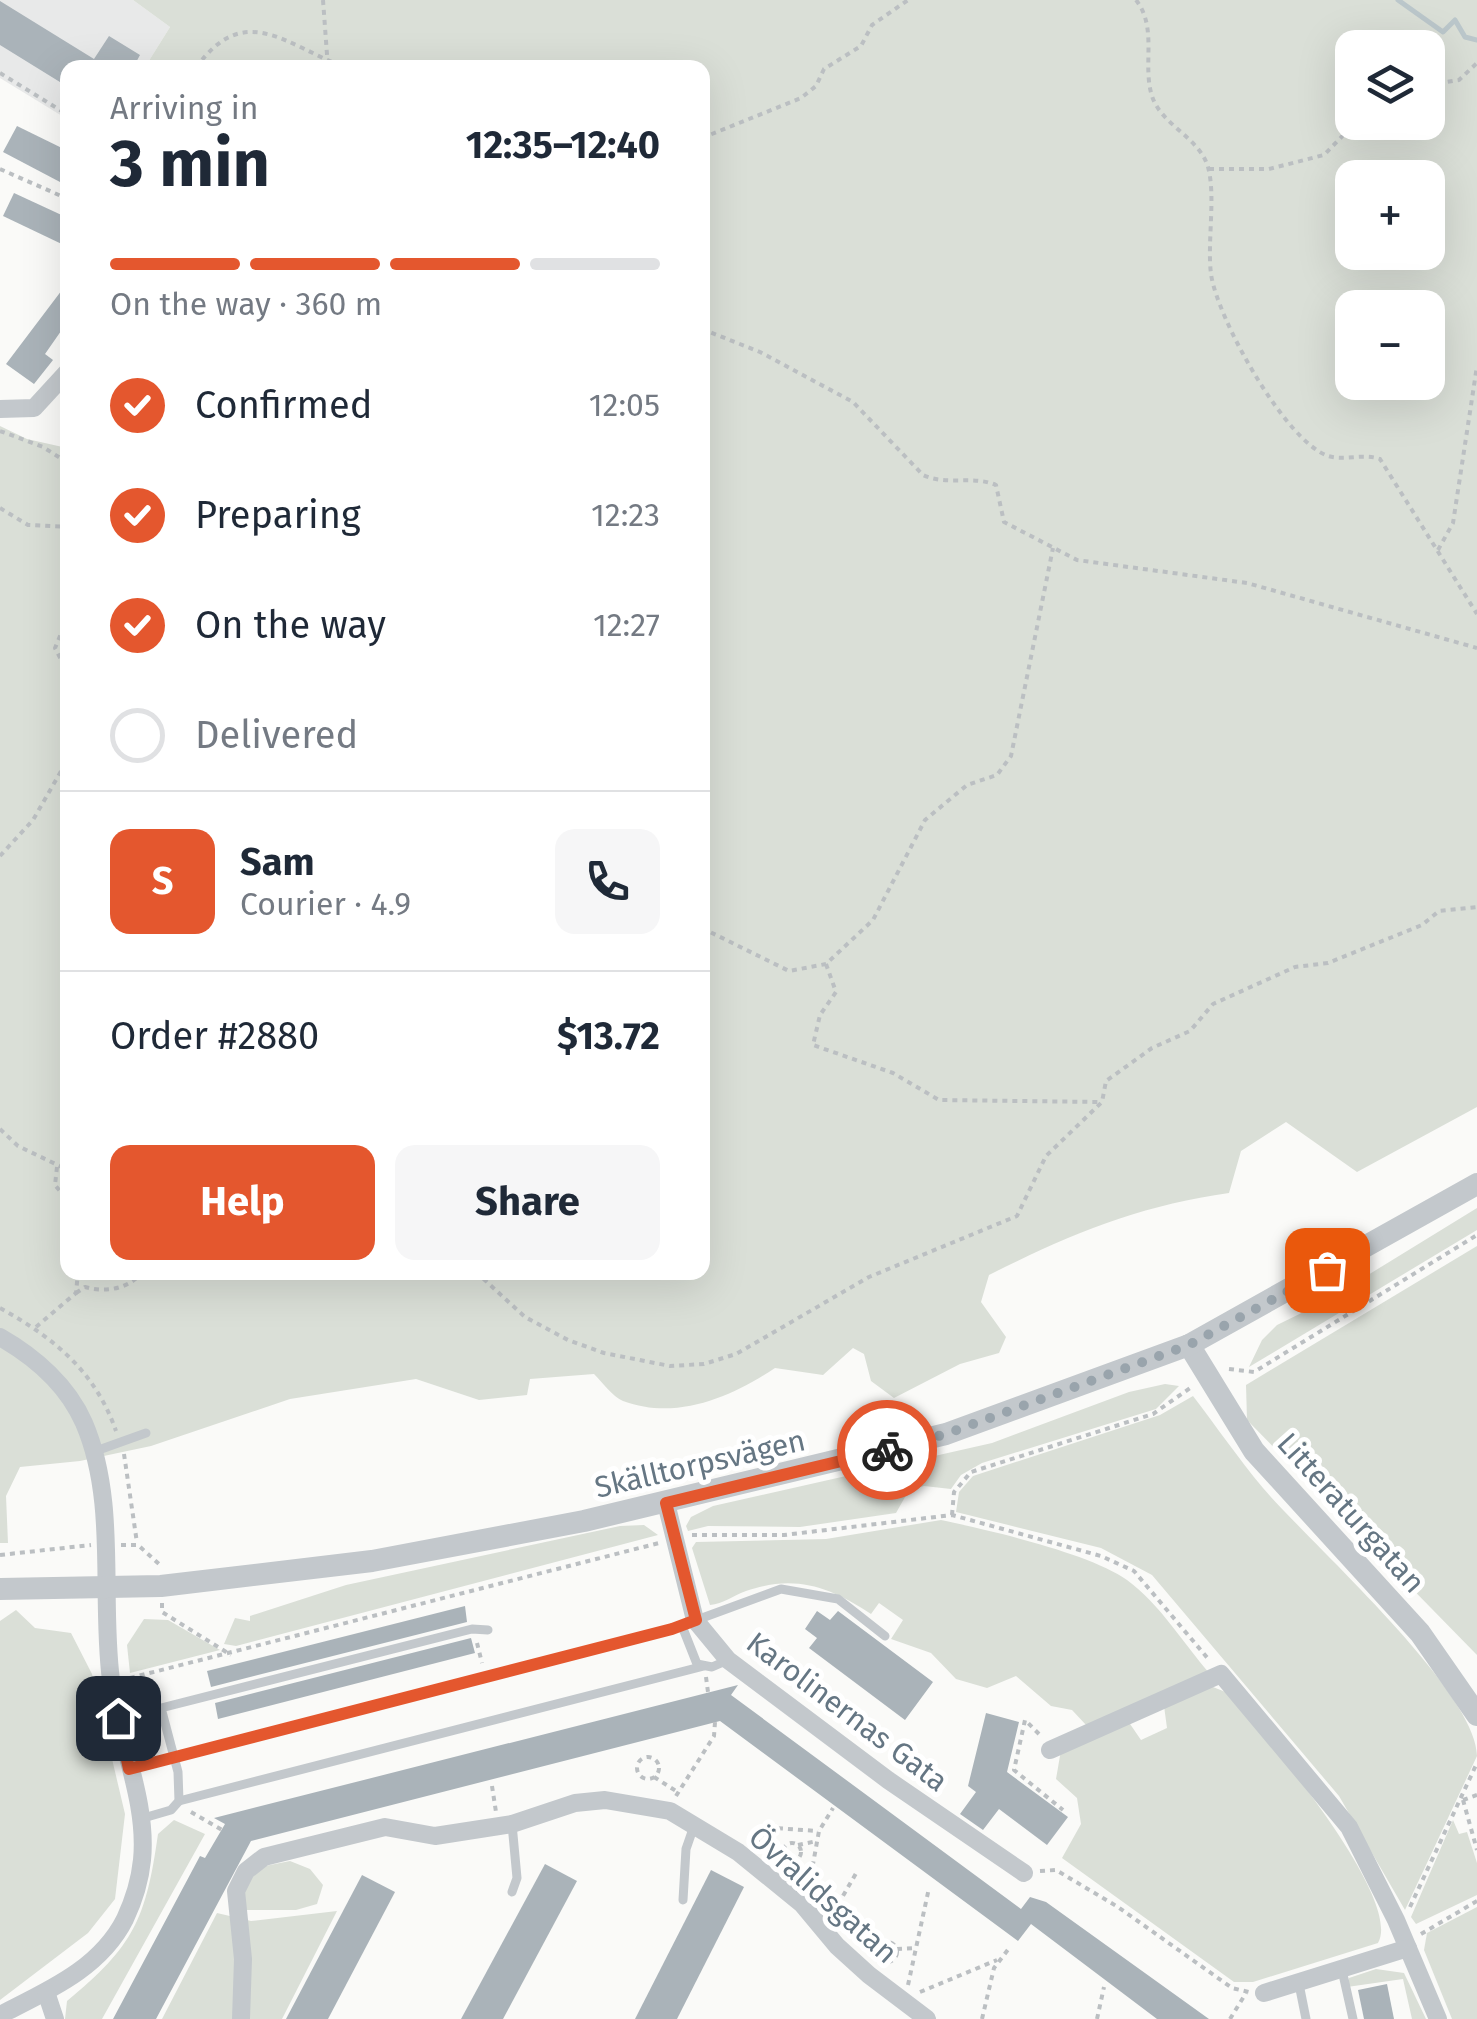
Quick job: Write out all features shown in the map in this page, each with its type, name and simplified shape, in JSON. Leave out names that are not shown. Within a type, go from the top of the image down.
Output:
[{"type":"street","points":[[0,410],[34,408],[60,380]]},
{"type":"street","name":"Skälltorpsvägen","points":[[0,1590],[106,1589],[338,1566],[666,1503],[946,1434],[1189,1345],[1477,1184]]},
{"type":"street","points":[[0,1337],[32,1358],[62,1388],[83,1421],[94,1452],[101,1492],[111,1682],[140,1819],[142,1860],[124,1921],[83,1970],[0,2017]]},
{"type":"street","name":"Litteraturgatan","points":[[1189,1345],[1254,1450],[1420,1633],[1477,1716]]},
{"type":"street","name":"Karolinernas Gata","points":[[666,1503],[689,1622],[728,1660],[888,1780],[1024,1873]]},
{"type":"street","points":[[1050,1750],[1221,1674],[1350,1827],[1396,1920],[1438,2019]]},
{"type":"street","name":"Övralidsgatan","points":[[241,2019],[243,1959],[236,1891],[246,1871],[264,1857],[385,1827],[436,1836],[504,1825],[575,1803],[605,1800],[670,1811],[738,1852],[802,1904],[869,1974],[927,2019]]},
{"type":"street","points":[[1255,1992],[1299,1984],[1408,1948]]},
{"type":"street","points":[[46,1992],[55,2019]]},
{"type":"lane","points":[[94,1452],[146,1433]]},
{"type":"lane","points":[[129,1769],[689,1622],[764,1592],[804,1590],[838,1599],[885,1636]]},
{"type":"lane","points":[[689,1622],[695,1660],[704,1666]]},
{"type":"lane","points":[[179,1801],[162,1708],[472,1628],[488,1630]]},
{"type":"lane","points":[[140,1819],[171,1810],[179,1801],[728,1660]]},
{"type":"lane","points":[[504,1825],[517,1878],[512,1892]]},
{"type":"lane","points":[[683,1900],[686,1848],[694,1826]]},
{"type":"lane","points":[[1342,1970],[1353,2019]]},
{"type":"lane","points":[[1299,1984],[1306,2019]]},
{"type":"path","points":[[322,0],[328,60]]},
{"type":"path","points":[[710,135],[802,98],[816,86],[824,68],[861,46],[872,25],[908,0]]},
{"type":"path","points":[[1136,0],[1146,22],[1152,98],[1197,148],[1208,169],[1212,282],[1245,356],[1282,414],[1310,446],[1329,456],[1380,459],[1477,614]]},
{"type":"path","points":[[204,60],[230,32],[258,25],[321,60]]},
{"type":"path","points":[[1445,82],[1459,80],[1477,64]]},
{"type":"path","points":[[0,73],[60,109]]},
{"type":"path","points":[[1208,169],[1269,169],[1324,155],[1339,140]]},
{"type":"path","points":[[0,169],[60,196]]},
{"type":"path","points":[[710,332],[760,352],[853,402],[923,475],[933,480],[982,480],[996,485],[1004,522],[1076,560],[1210,577],[1312,598],[1477,648]]},
{"type":"path","points":[[1437,552],[1454,523],[1477,366]]},
{"type":"path","points":[[0,431],[60,458]]},
{"type":"path","points":[[0,508],[28,525],[60,527]]},
{"type":"path","points":[[710,932],[789,972],[826,964],[873,920],[925,820],[967,785],[997,775],[1011,756],[1053,548]]},
{"type":"path","points":[[60,635],[54,648],[60,659]]},
{"type":"path","points":[[0,856],[33,820],[60,773]]},
{"type":"path","points":[[485,1280],[525,1317],[568,1340],[670,1366],[704,1364],[736,1354],[869,1277],[1017,1216],[1046,1156],[1102,1102],[1106,1081],[1152,1048],[1190,1031],[1213,1004],[1295,967],[1328,963],[1422,925],[1439,912],[1477,908]]},
{"type":"path","points":[[826,964],[836,992],[820,1015],[813,1045],[894,1073],[939,1100],[1102,1102]]},
{"type":"path","points":[[0,1129],[18,1146],[60,1168]]},
{"type":"path","points":[[57,1167],[54,1185],[60,1192]]},
{"type":"path","points":[[952,1515],[954,1492],[971,1472],[1153,1414],[1226,1369],[1254,1372],[1477,1235]]},
{"type":"path","points":[[76,1293],[77,1280]]},
{"type":"path","points":[[36,1328],[85,1287],[102,1292],[122,1288],[132,1280]]},
{"type":"path","points":[[477,1645],[480,1655]]},
{"type":"path","points":[[1050,1750],[1044,1750],[1038,1732],[1025,1720],[1014,1770],[1063,1810]]},
{"type":"path","points":[[670,1811],[714,1736],[715,1722]]},
{"type":"path","points":[[654,1777],[658,1764],[644,1759],[639,1774],[654,1777],[678,1792]]},
{"type":"path","points":[[1396,1920],[1407,1914],[1477,1763]]},
{"type":"path","points":[[492,1786],[504,1825]]},
{"type":"path","points":[[1461,1799],[1477,1795]]},
{"type":"path","points":[[1461,1799],[1477,1850]]},
{"type":"path","points":[[179,1801],[222,1830]]},
{"type":"path","points":[[802,1904],[819,1831],[833,1808]]},
{"type":"path","points":[[738,1852],[774,1833],[774,1828],[819,1831]]},
{"type":"path","points":[[798,1845],[817,1841]]},
{"type":"path","points":[[824,1930],[858,1870]]},
{"type":"path","points":[[1024,1873],[1056,1870],[1118,1907],[1232,1988],[1255,1992]]},
{"type":"path","points":[[902,1998],[915,1968],[929,1888]]},
{"type":"path","points":[[1408,1948],[1424,1930],[1477,1902]]},
{"type":"path","points":[[897,1949],[890,1962],[877,1954],[883,1942],[897,1949],[916,1948]]},
{"type":"path","points":[[902,1998],[976,1972],[997,1960],[1010,1946]]},
{"type":"path","points":[[982,2019],[997,1960]]},
{"type":"path","points":[[1098,2019],[1104,1987]]},
{"type":"path","points":[[1230,2019],[1255,1992]]},
{"type":"shaded area","points":[[0,0],[133,0],[170,27],[149,60],[60,60],[60,115],[0,78]]},
{"type":"shaded area","points":[[133,0],[1477,0],[1477,1107],[1357,1172],[1286,1122],[1241,1151],[1229,1193],[1135,1214],[1047,1247],[989,1275],[981,1302],[1006,1337],[999,1353],[960,1364],[894,1398],[871,1381],[864,1354],[853,1348],[823,1375],[775,1368],[722,1396],[683,1407],[643,1407],[623,1401],[594,1374],[530,1379],[527,1395],[479,1400],[416,1379],[290,1399],[151,1446],[80,1461],[20,1467],[6,1496],[8,1543],[0,1543],[0,426],[27,439],[60,446],[60,1280],[710,1280],[710,60],[149,60],[170,27]]},
{"type":"shaded area","points":[[1477,1208],[1477,1230],[1249,1367],[1262,1340],[1277,1325],[1324,1302]]},
{"type":"shaded area","points":[[1477,1246],[1477,1655],[1247,1420],[1246,1385]]},
{"type":"shaded area","points":[[1165,1384],[1179,1386],[1156,1409],[982,1463],[961,1475],[951,1489],[924,1486],[909,1490],[896,1513],[800,1527],[708,1526],[688,1531],[686,1526],[691,1517],[713,1506],[992,1443],[1129,1392]]},
{"type":"shaded area","points":[[1193,1396],[1263,1488],[1421,1657],[1470,1728],[1477,1756],[1405,1910],[1339,1796],[1152,1575],[1101,1548],[956,1512],[959,1492],[973,1476],[1160,1415]]},
{"type":"shaded area","points":[[941,1520],[1038,1544],[1110,1570],[1150,1600],[1210,1674],[1087,1726],[1072,1710],[1051,1706],[1016,1676],[987,1688],[956,1679],[931,1653],[891,1639],[903,1620],[879,1603],[871,1614],[826,1590],[780,1584],[746,1591],[710,1605],[692,1548],[696,1542],[826,1539]]},
{"type":"shaded area","points":[[644,1525],[658,1535],[236,1646],[224,1644],[235,1618],[250,1621],[250,1616],[346,1585],[620,1526]]},
{"type":"shaded area","points":[[16,1610],[35,1628],[71,1633],[92,1674],[125,1814],[115,1899],[88,1933],[0,2000],[0,1621]]},
{"type":"shaded area","points":[[144,1619],[168,1620],[220,1650],[130,1673],[127,1645]]},
{"type":"shaded area","points":[[1208,1685],[1228,1693],[1269,1741],[1351,1854],[1370,1890],[1380,1921],[1378,1943],[1253,1982],[1234,1982],[1062,1858],[1081,1824],[1077,1798],[1056,1779],[1061,1750],[1128,1721],[1141,1740],[1167,1728],[1164,1706]]},
{"type":"shaded area","points":[[174,1820],[205,1834],[102,2019],[65,2019],[67,2001],[108,1964],[133,1929],[148,1888],[158,1834]]},
{"type":"shaded area","points":[[1453,1820],[1459,1834],[1467,1832],[1477,1863],[1477,1895],[1416,1924],[1411,1917]]},
{"type":"shaded area","points":[[290,1861],[310,1869],[323,1885],[317,1904],[296,1910],[244,1910],[240,1890],[260,1867]]},
{"type":"shaded area","points":[[1477,1907],[1477,2019],[1452,2019],[1424,1950],[1427,1933]]},
{"type":"shaded area","points":[[337,1911],[282,2019],[162,2019],[217,1913],[251,1921]]},
{"type":"shaded area","points":[[1376,1969],[1404,1973],[1426,2019],[1412,2019],[1403,1979],[1347,1987],[1349,1978]]},
{"type":"building","points":[[0,1],[94,59],[109,36],[140,55],[137,60],[60,60],[60,82],[0,45]]},
{"type":"building","points":[[17,126],[60,147],[60,182],[3,152]]},
{"type":"building","points":[[14,193],[60,214],[60,243],[3,216]]},
{"type":"building","points":[[60,293],[60,332],[45,354],[53,360],[34,384],[6,364]]},
{"type":"building","points":[[465,1606],[467,1622],[211,1687],[207,1671]]},
{"type":"building","points":[[817,1611],[830,1620],[838,1611],[933,1682],[905,1720],[809,1648],[817,1638],[805,1629]]},
{"type":"building","points":[[471,1638],[475,1653],[218,1719],[215,1703]]},
{"type":"building","points":[[738,1685],[731,1695],[1021,1909],[1030,1897],[1046,1902],[1209,2019],[1157,2019],[1031,1924],[1018,1941],[720,1721],[251,1841],[156,2019],[113,2019],[200,1856],[205,1858],[225,1824],[214,1818]]},
{"type":"building","points":[[986,1713],[1019,1722],[1007,1772],[1068,1817],[1047,1845],[999,1809],[983,1830],[960,1814],[976,1792],[968,1786]]},
{"type":"building","points":[[545,1864],[577,1881],[503,2019],[461,2019]]},
{"type":"building","points":[[711,1870],[744,1887],[677,2019],[635,2019]]},
{"type":"building","points":[[362,1875],[395,1892],[328,2019],[286,2019]]},
{"type":"building","points":[[1387,1984],[1394,2019],[1364,2019],[1358,1990]]},
{"type":"waterway","points":[[1398,0],[1443,32],[1455,20],[1465,37],[1477,40]]},
{"type":"way so far","points":[[887,1450],[946,1434],[1189,1345],[1327,1270]]},
{"type":"route","points":[[118,1718],[129,1769],[672,1629],[696,1620],[666,1503],[887,1450]]}]
